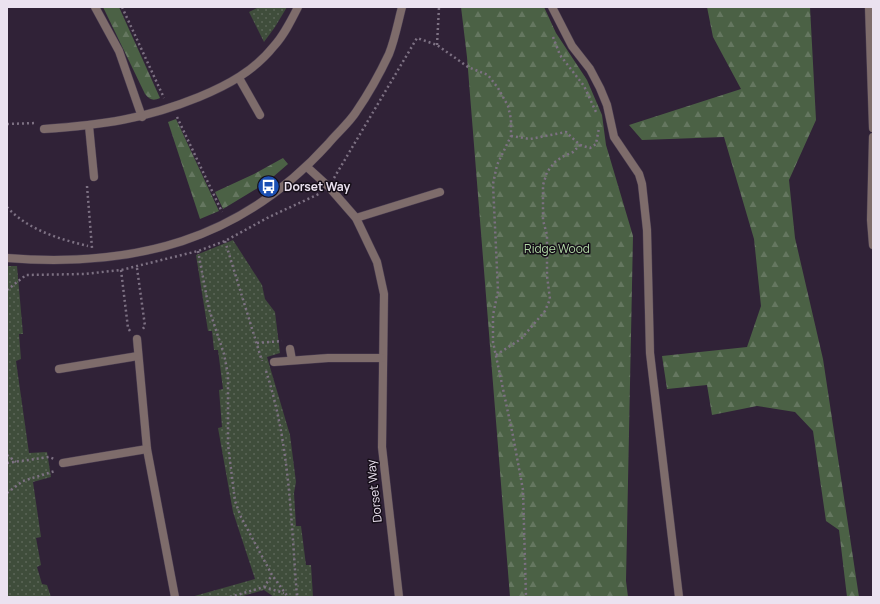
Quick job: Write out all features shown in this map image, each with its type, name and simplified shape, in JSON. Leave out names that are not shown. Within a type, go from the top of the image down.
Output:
[{"type":"street","points":[[95,7],[119,52],[142,117]]},
{"type":"street","points":[[44,129],[89,126],[142,117],[171,108],[238,78],[257,64],[274,46],[289,25],[298,7]]},
{"type":"street","points":[[7,258],[49,262],[93,259],[153,249],[181,242],[227,223],[275,194],[307,167],[356,113],[389,54],[402,7]]},
{"type":"street","points":[[552,7],[572,46],[590,69],[600,88],[607,104],[614,138],[639,174],[642,184],[647,230],[650,353],[679,597]]},
{"type":"street","points":[[869,7],[873,128]]},
{"type":"street","points":[[238,78],[260,115]]},
{"type":"street","points":[[89,126],[94,177]]},
{"type":"street","points":[[873,137],[871,220],[873,245]]},
{"type":"street","name":"Dorset Way","points":[[307,167],[329,187],[356,218],[377,262],[384,294],[382,447],[399,597]]},
{"type":"street","points":[[356,218],[440,192]]},
{"type":"street","points":[[137,339],[147,449],[175,597]]},
{"type":"street","points":[[290,349],[292,360]]},
{"type":"street","points":[[60,369],[138,356]]},
{"type":"street","points":[[274,362],[292,360],[382,358]]},
{"type":"street","points":[[62,462],[147,449]]},
{"type":"path","points":[[122,7],[165,99],[178,118],[227,223]]},
{"type":"path","points":[[437,45],[439,7]]},
{"type":"path","points":[[552,35],[560,55],[584,86],[596,114]]},
{"type":"path","points":[[329,187],[417,38],[437,45],[468,67],[488,75],[498,88],[508,106],[511,120],[511,136],[497,164],[493,184],[498,291],[493,315],[493,342],[523,490],[526,597]]},
{"type":"path","points":[[511,136],[530,139],[566,132],[580,146],[590,148],[596,144],[599,129],[598,121]]},
{"type":"path","points":[[7,124],[34,122],[44,129]]},
{"type":"path","points":[[496,355],[521,339],[545,311],[550,300],[547,276],[547,235],[543,220],[543,185],[547,172],[555,162],[562,156],[573,152],[580,146]]},
{"type":"path","points":[[93,259],[87,186],[94,177]]},
{"type":"path","points":[[7,207],[37,228],[57,238],[92,247]]},
{"type":"path","points":[[225,241],[263,362]]},
{"type":"path","points":[[198,251],[209,309],[224,354],[228,375],[228,445],[235,501],[241,517],[272,574],[288,597]]},
{"type":"path","points":[[121,270],[128,328],[137,339],[145,326],[137,268]]},
{"type":"path","points":[[256,343],[282,341],[290,349]]},
{"type":"path","points":[[265,368],[281,433],[287,471],[297,597]]},
{"type":"path","points":[[7,455],[16,462]]},
{"type":"path","points":[[7,463],[49,457],[62,462],[53,472],[23,481],[7,493]]},
{"type":"path","points":[[264,587],[272,574]]},
{"type":"path","points":[[230,597],[264,587],[284,593]]},
{"type":"green space","points":[[103,7],[119,7],[160,98],[148,98],[145,94]]},
{"type":"green space","points":[[259,7],[287,7],[264,42],[249,12]]},
{"type":"green space","name":"Ridge Wood","points":[[461,7],[544,7],[556,33],[587,80],[602,115],[606,145],[633,236],[626,581],[628,597],[510,597],[467,57]]},
{"type":"green space","points":[[707,7],[810,7],[816,120],[789,180],[795,238],[823,359],[859,597],[847,597],[839,530],[826,521],[813,431],[795,412],[757,406],[712,415],[707,385],[667,389],[662,356],[747,347],[761,306],[754,239],[724,137],[642,140],[629,125],[741,89],[713,37]]},
{"type":"green space","points":[[176,119],[219,211],[200,219],[168,122]]},
{"type":"green space","points":[[283,158],[288,164],[266,183],[223,209],[215,192],[254,174]]},
{"type":"green space","points":[[233,240],[262,285],[265,299],[275,312],[280,353],[267,357],[290,435],[296,482],[294,493],[296,526],[301,526],[306,565],[311,565],[313,597],[274,597],[264,590],[239,597],[191,597],[255,579],[233,512],[218,428],[222,427],[219,390],[223,389],[218,350],[214,350],[212,331],[208,331],[196,255]]},
{"type":"green space","points":[[7,266],[17,266],[23,334],[19,334],[21,359],[16,361],[29,453],[47,452],[51,477],[33,482],[41,537],[36,538],[41,565],[37,567],[42,584],[47,585],[51,597],[7,597]]},
{"type":"place","name":"Dorset Way","points":[[269,186]]}]
